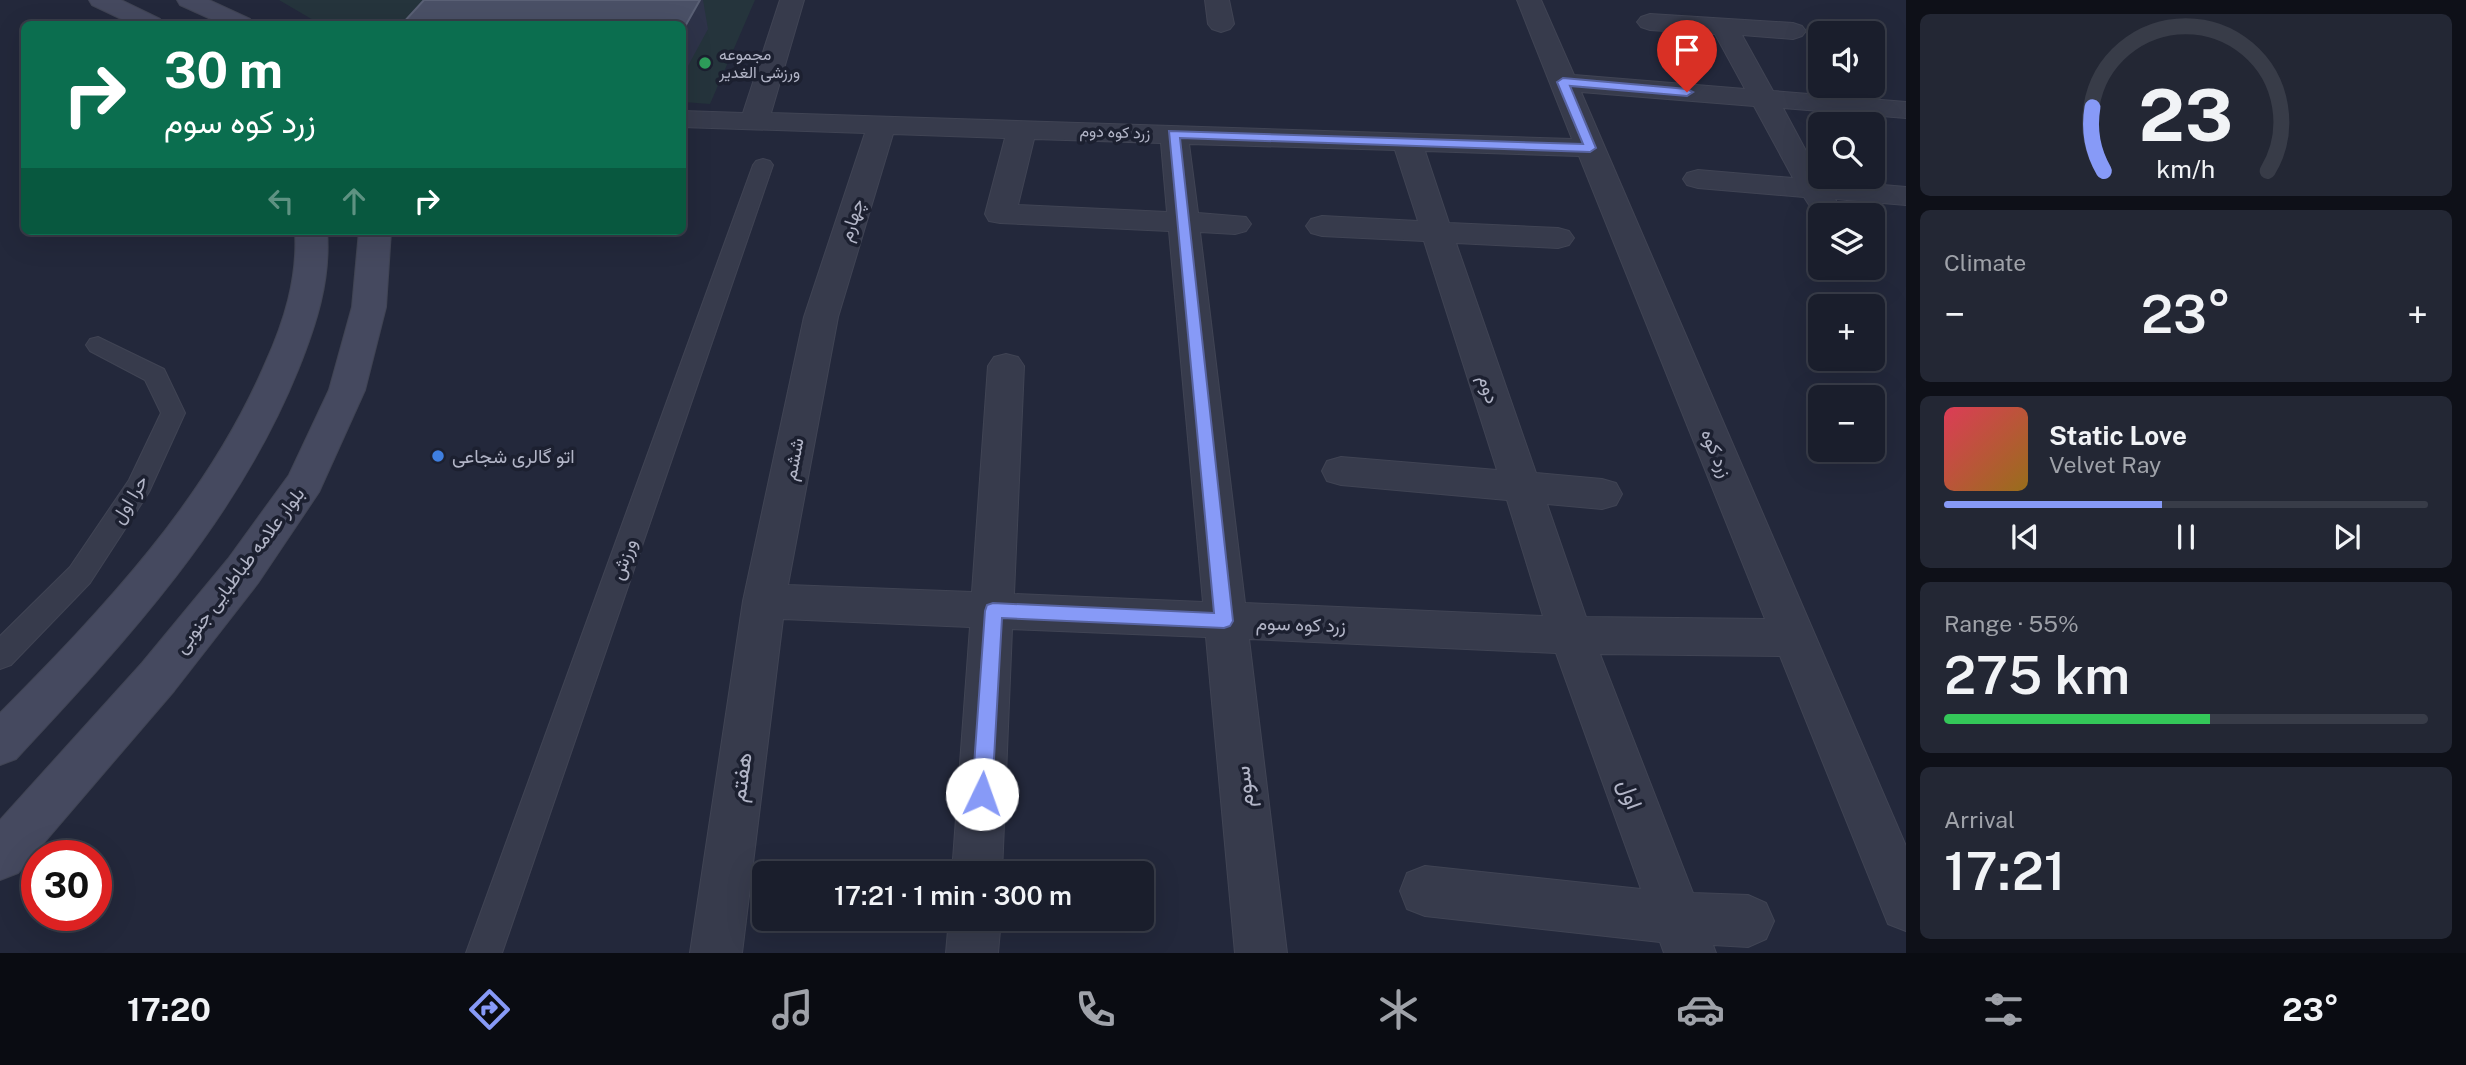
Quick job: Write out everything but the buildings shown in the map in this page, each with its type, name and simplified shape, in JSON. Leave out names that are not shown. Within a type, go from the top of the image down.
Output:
[{"type":"main road","points":[[101,0],[144,21]]},
{"type":"main road","points":[[189,0],[234,21]]},
{"type":"main road","points":[[0,744],[100,640],[185,535],[239,456],[278,382],[304,310],[311,235]]},
{"type":"main road","name":"بلوار علامه طباطبایی جنوبی","points":[[0,856],[158,677],[243,571],[305,482],[347,390],[369,307],[375,235]]},
{"type":"street","points":[[755,120],[792,0]]},
{"type":"street","name":"زرد کوه","points":[[1529,0],[1906,906]]},
{"type":"street","points":[[1650,22],[1793,31]]},
{"type":"street","points":[[1724,27],[1808,179]]},
{"type":"street","points":[[1563,82],[1906,110]]},
{"type":"street","name":"زرد کوه دوم","points":[[686,119],[1590,148]]},
{"type":"street","name":"چهارم","points":[[821,317],[882,124]]},
{"type":"street","points":[[1022,128],[1000,214],[1235,224]]},
{"type":"street","points":[[1174,134],[1224,621]]},
{"type":"street","name":"دوم","points":[[1407,142],[1571,635]]},
{"type":"street","points":[[1698,179],[1808,188]]},
{"type":"street","points":[[1825,189],[1906,196]]},
{"type":"street","points":[[1322,226],[1558,239]]},
{"type":"street","name":"ششم","points":[[764,601],[821,317]]},
{"type":"street","points":[[978,861],[1006,366]]},
{"type":"street","points":[[1341,471],[1602,494]]},
{"type":"street","name":"زرد کوه سوم","points":[[764,601],[1571,635],[1796,638]]},
{"type":"street","name":"هفتم","points":[[716,953],[764,601]]},
{"type":"street","name":"سوم","points":[[1224,621],[1261,953]]},
{"type":"street","name":"اول","points":[[1571,635],[1683,936]]},
{"type":"street","points":[[1425,891],[1683,936],[1748,921]]},
{"type":"street","points":[[972,953],[974,931]]},
{"type":"lane","name":"ورزش","points":[[484,953],[763,165]]},
{"type":"lane","name":"حرا اول","points":[[0,656],[80,575],[140,485],[173,412],[155,375],[98,345]]},
{"type":"shaded area","name":"مجموعه ورزشی الغدیر","points":[[279,0],[755,0],[710,104],[686,102],[686,21],[315,21]]},
{"type":"place","name":"مجموعه ورزشی الغدیر","points":[[705,63]]},
{"type":"place","name":"اتو گالری شجاعی","points":[[438,456]]},
{"type":"route","points":[[982,794],[993,611],[1224,621],[1174,134],[1590,148],[1563,82],[1687,92]]}]
